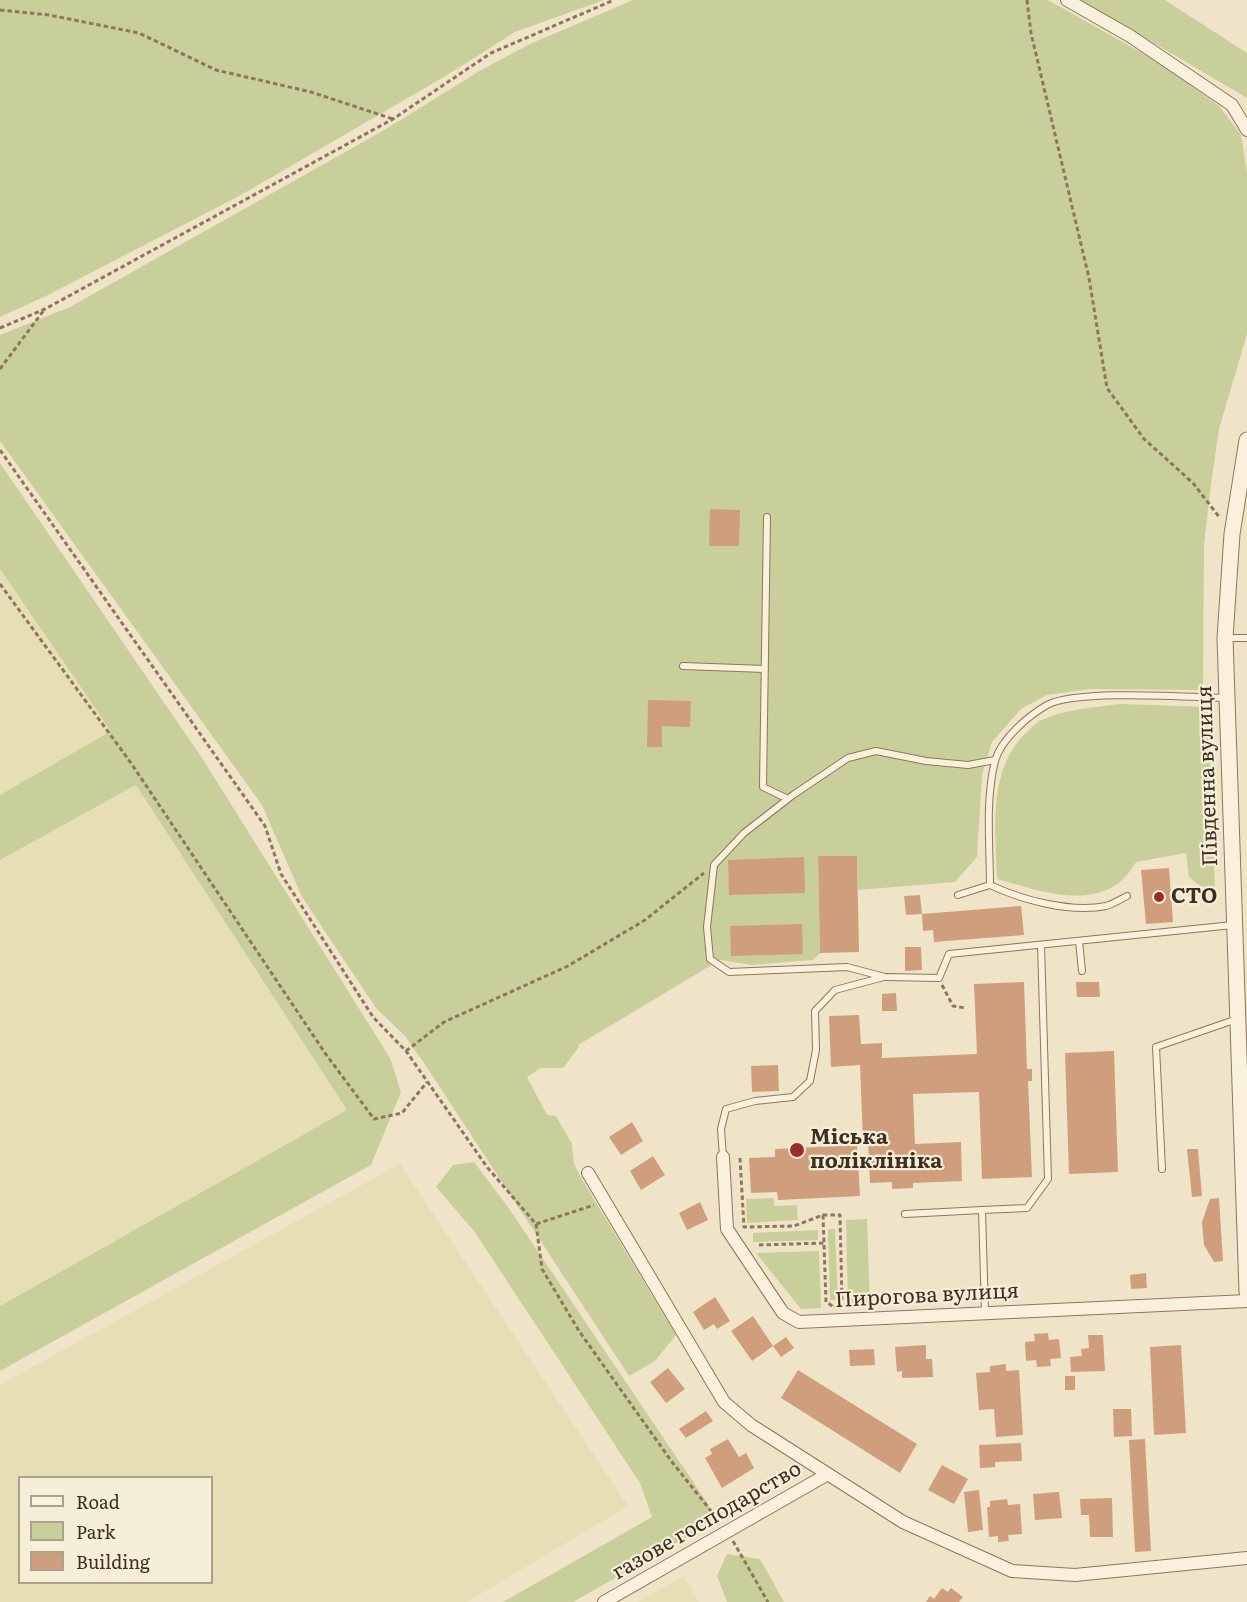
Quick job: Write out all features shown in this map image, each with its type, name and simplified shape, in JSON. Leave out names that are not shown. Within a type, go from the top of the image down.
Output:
[{"type":"street","points":[[1067,0],[1130,36],[1232,105],[1247,130]]},
{"type":"street","name":"Південна вулиця","points":[[1247,440],[1232,534],[1225,638],[1247,1292]]},
{"type":"street","name":"Пирогова вулиця","points":[[723,1157],[727,1229],[783,1313],[799,1322],[834,1314],[985,1313],[1247,1301]]},
{"type":"street","points":[[588,1173],[724,1402],[751,1425],[903,1522],[1012,1571],[1075,1575],[1247,1558]]},
{"type":"street","name":"газове господарство","points":[[604,1602],[828,1474]]},
{"type":"lane","points":[[767,517],[763,787],[788,800]]},
{"type":"lane","points":[[1225,638],[1247,638]]},
{"type":"lane","points":[[683,666],[765,669]]},
{"type":"lane","points":[[990,885],[989,820],[995,760],[1010,735],[1048,704],[1090,696],[1227,698]]},
{"type":"lane","points":[[995,760],[968,765],[926,761],[876,751],[848,758],[744,834],[714,865],[707,927],[710,959],[729,972],[847,967],[885,977],[939,978],[949,954],[1234,924]]},
{"type":"lane","points":[[957,895],[990,885],[1017,898],[1063,906],[1106,906],[1127,896]]},
{"type":"lane","points":[[1079,941],[1082,971]]},
{"type":"lane","points":[[905,1214],[1027,1208],[1048,1179],[1041,945]]},
{"type":"lane","points":[[723,1157],[721,1130],[726,1109],[755,1101],[793,1097],[810,1081],[816,1050],[815,1011],[835,990],[885,977]]},
{"type":"lane","points":[[1162,1169],[1156,1047],[1237,1018]]},
{"type":"lane","points":[[982,1210],[985,1313]]},
{"type":"path","points":[[0,328],[45,309],[393,119],[491,53],[614,0]]},
{"type":"path","points":[[1027,0],[1031,33],[1089,278],[1107,388],[1144,439],[1192,483],[1232,534]]},
{"type":"path","points":[[0,10],[49,15],[140,33],[216,70],[311,92],[393,119]]},
{"type":"path","points":[[0,369],[45,309]]},
{"type":"path","points":[[0,450],[265,826],[281,874],[373,1017],[406,1051],[487,1167],[536,1224],[542,1269],[579,1331],[672,1462],[727,1532],[768,1602]]},
{"type":"path","points":[[0,584],[130,763],[325,1053],[374,1119],[402,1113],[427,1082]]},
{"type":"path","points":[[406,1051],[444,1022],[568,966],[645,920],[714,865]]},
{"type":"path","points":[[939,978],[953,1006],[966,1008]]},
{"type":"path","points":[[740,1158],[744,1227],[794,1226],[823,1215],[840,1215],[842,1302],[834,1314],[826,1302],[823,1215]]},
{"type":"path","points":[[536,1224],[605,1202]]},
{"type":"path","points":[[759,1245],[824,1243]]},
{"type":"shaded area","points":[[0,569],[112,731],[0,795]]},
{"type":"shaded area","points":[[136,785],[347,1110],[0,1306],[0,860]]},
{"type":"shaded area","points":[[400,1164],[628,1506],[467,1602],[0,1602],[0,1385]]},
{"type":"shaded area","points":[[684,1576],[699,1602],[637,1602]]},
{"type":"green space","points":[[0,0],[604,0],[515,32],[444,77],[241,195],[48,295],[0,317]]},
{"type":"green space","points":[[633,0],[1048,0],[1160,63],[1219,106],[1241,135],[1247,172],[1247,334],[1219,429],[1211,484],[1204,545],[1203,690],[1091,689],[1047,695],[1021,709],[992,742],[982,775],[977,857],[955,882],[858,890],[857,856],[818,856],[820,953],[813,960],[752,965],[720,960],[578,1045],[579,1047],[563,1068],[541,1068],[527,1077],[547,1115],[556,1116],[572,1144],[574,1164],[583,1181],[676,1335],[655,1361],[629,1376],[424,1063],[405,1036],[376,1008],[302,897],[262,805],[0,441],[0,335],[70,307],[386,129],[481,70],[530,44]]},
{"type":"green space","points":[[1081,0],[1165,0],[1247,53],[1247,98]]},
{"type":"green space","points":[[0,463],[202,758],[390,1058],[401,1092],[371,1165],[0,1371],[0,1306],[347,1110],[136,785],[0,860],[0,795],[111,731],[0,569]]},
{"type":"green space","points":[[1121,704],[1208,707],[1215,890],[1200,886],[1189,877],[1186,853],[1136,862],[1123,879],[1108,889],[1091,895],[1054,894],[997,879],[996,802],[1005,765],[1014,748],[1041,720],[1092,707]]},
{"type":"green space","points":[[474,1162],[508,1207],[708,1504],[712,1519],[703,1528],[573,1602],[503,1602],[652,1517],[640,1483],[474,1231],[436,1187],[453,1165]]},
{"type":"green space","points":[[774,1198],[774,1206],[797,1205],[798,1220],[747,1223],[746,1199]]},
{"type":"green space","points":[[867,1219],[870,1306],[848,1307],[846,1220]]},
{"type":"green space","points":[[828,1229],[835,1229],[838,1300],[830,1300]]},
{"type":"green space","points":[[818,1230],[818,1240],[753,1242],[753,1233]]},
{"type":"green space","points":[[819,1251],[821,1308],[801,1309],[756,1253]]},
{"type":"green space","points":[[727,1554],[760,1559],[784,1602],[727,1602],[717,1576]]},
{"type":"building","points":[[710,509],[740,510],[739,546],[709,546]]},
{"type":"building","points":[[648,700],[691,701],[690,727],[662,726],[662,747],[647,747]]},
{"type":"building","points":[[818,856],[857,856],[859,952],[820,953]]},
{"type":"building","points":[[804,857],[805,893],[729,895],[728,860]]},
{"type":"building","points":[[1169,868],[1173,922],[1146,924],[1141,870]]},
{"type":"building","points":[[920,895],[922,914],[906,915],[904,896]]},
{"type":"building","points":[[1021,906],[1024,935],[934,942],[933,930],[923,931],[922,914]]},
{"type":"building","points":[[802,924],[803,954],[731,956],[730,926]]},
{"type":"building","points":[[905,947],[921,947],[922,970],[905,971]]},
{"type":"building","points":[[1024,982],[1027,1069],[1032,1069],[1032,1081],[1028,1081],[1032,1177],[982,1179],[979,1092],[913,1094],[915,1144],[961,1142],[962,1181],[913,1183],[913,1188],[892,1189],[892,1182],[870,1183],[868,1141],[863,1141],[860,1065],[831,1067],[829,1016],[859,1015],[861,1044],[882,1043],[882,1058],[977,1054],[974,984]]},
{"type":"building","points":[[1076,982],[1099,982],[1100,997],[1077,997]]},
{"type":"building","points":[[896,993],[897,1011],[882,1011],[882,994]]},
{"type":"building","points":[[1114,1051],[1118,1172],[1069,1174],[1065,1053]]},
{"type":"building","points":[[778,1065],[779,1091],[752,1092],[751,1066]]},
{"type":"building","points":[[632,1122],[643,1141],[621,1155],[609,1137]]},
{"type":"building","points":[[857,1145],[860,1196],[778,1200],[777,1192],[751,1193],[749,1158],[775,1157],[775,1149]]},
{"type":"building","points":[[1187,1149],[1198,1149],[1202,1196],[1192,1197]]},
{"type":"building","points":[[653,1156],[665,1175],[641,1190],[630,1171]]},
{"type":"building","points":[[1219,1198],[1223,1261],[1214,1262],[1204,1245],[1202,1222],[1210,1199]]},
{"type":"building","points":[[700,1202],[708,1220],[687,1230],[679,1213]]},
{"type":"building","points":[[1146,1273],[1147,1288],[1131,1289],[1130,1275]]},
{"type":"building","points":[[715,1297],[730,1321],[717,1329],[714,1324],[704,1330],[693,1312]]},
{"type":"building","points":[[753,1316],[773,1346],[752,1361],[731,1331]]},
{"type":"building","points":[[1048,1333],[1049,1340],[1059,1339],[1061,1358],[1050,1359],[1051,1366],[1037,1367],[1036,1360],[1026,1361],[1025,1342],[1035,1341],[1034,1334]]},
{"type":"building","points":[[1088,1335],[1103,1335],[1105,1371],[1071,1372],[1070,1357],[1082,1356],[1081,1349],[1089,1348]]},
{"type":"building","points":[[786,1337],[794,1348],[781,1357],[773,1346]]},
{"type":"building","points":[[926,1345],[926,1359],[932,1359],[933,1377],[902,1378],[902,1371],[897,1372],[895,1347]]},
{"type":"building","points":[[1181,1345],[1186,1433],[1154,1435],[1150,1347]]},
{"type":"building","points":[[874,1349],[875,1365],[850,1366],[849,1350]]},
{"type":"building","points":[[1006,1364],[1006,1371],[1019,1370],[1023,1435],[996,1437],[994,1409],[979,1410],[976,1373],[990,1372],[990,1366]]},
{"type":"building","points":[[668,1368],[685,1389],[666,1403],[650,1382]]},
{"type":"building","points":[[798,1370],[917,1444],[900,1473],[781,1398]]},
{"type":"building","points":[[1065,1376],[1075,1376],[1075,1390],[1065,1390]]},
{"type":"building","points":[[1113,1409],[1131,1409],[1132,1436],[1114,1437]]},
{"type":"building","points":[[706,1411],[713,1421],[686,1438],[679,1429]]},
{"type":"building","points":[[728,1439],[739,1457],[746,1453],[754,1468],[722,1488],[705,1458],[712,1454],[710,1449]]},
{"type":"building","points":[[1145,1439],[1151,1551],[1135,1552],[1129,1440]]},
{"type":"building","points":[[1021,1443],[1022,1461],[995,1462],[995,1467],[980,1468],[979,1445]]},
{"type":"building","points":[[942,1465],[968,1479],[954,1504],[928,1490]]},
{"type":"building","points":[[979,1490],[983,1530],[968,1532],[964,1492]]},
{"type":"building","points":[[1059,1492],[1062,1518],[1035,1520],[1033,1494]]},
{"type":"building","points":[[1112,1498],[1113,1537],[1090,1537],[1089,1515],[1081,1515],[1080,1499]]},
{"type":"building","points":[[1007,1499],[1008,1505],[1020,1504],[1022,1534],[1008,1535],[1009,1541],[998,1542],[998,1536],[989,1537],[987,1507],[990,1507],[990,1501]]},
{"type":"building","points":[[942,1588],[948,1592],[951,1588],[963,1597],[959,1602],[926,1602],[930,1596],[934,1599]]},
{"type":"place","name":"СТО","points":[[1159,897]]},
{"type":"place","name":"Міська поліклініка","points":[[797,1150]]}]
